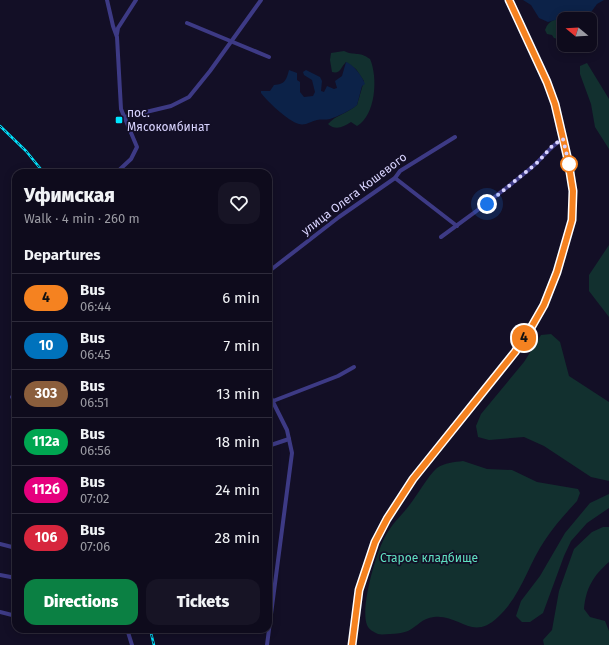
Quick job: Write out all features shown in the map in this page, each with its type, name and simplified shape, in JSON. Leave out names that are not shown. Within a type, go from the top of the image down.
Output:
[{"type":"main road","points":[[352,645],[359,590],[375,542],[387,519],[413,479],[515,352],[532,326],[544,305],[557,272],[572,220],[573,191],[555,104],[547,82],[509,0]]},
{"type":"street","points":[[107,0],[117,36]]},
{"type":"street","points":[[120,169],[131,159],[137,147],[121,109],[117,36],[118,28],[136,0]]},
{"type":"street","points":[[125,116],[181,102],[196,90],[261,0]]},
{"type":"street","points":[[187,23],[269,57]]},
{"type":"street","name":"улица Олега Кошевого","points":[[272,269],[339,217],[395,178],[400,172],[455,137]]},
{"type":"street","points":[[441,237],[496,197],[538,162],[553,145],[563,139]]},
{"type":"street","points":[[395,178],[458,226]]},
{"type":"street","points":[[274,400],[338,376],[354,367]]},
{"type":"street","points":[[272,397],[289,439],[292,453],[272,607]]},
{"type":"street","points":[[272,445],[289,439]]},
{"type":"street","points":[[0,544],[12,547]]},
{"type":"street","points":[[0,574],[12,577]]},
{"type":"street","points":[[0,612],[12,615]]},
{"type":"street","points":[[129,633],[132,645]]},
{"type":"street","points":[[267,645],[269,633]]},
{"type":"green space","points":[[556,19],[557,39],[552,35],[547,34],[545,30],[551,22]]},
{"type":"green space","points":[[344,51],[360,54],[370,59],[374,76],[374,95],[372,105],[363,121],[357,126],[351,122],[337,128],[328,124],[357,105],[364,81],[356,69],[346,62],[339,71],[332,72],[330,60],[331,53]]},
{"type":"green space","points":[[587,63],[609,99],[609,149],[595,127],[591,104],[580,74],[580,66]]},
{"type":"green space","points":[[609,245],[609,317],[589,291],[589,275]]},
{"type":"green space","points":[[551,334],[560,342],[569,376],[609,402],[609,481],[591,477],[544,446],[524,437],[489,440],[478,437],[476,426],[481,414],[524,362],[541,335]]},
{"type":"green space","name":"Старое кладбище","points":[[463,461],[487,469],[512,470],[537,482],[578,489],[580,493],[577,501],[545,540],[513,600],[498,617],[489,624],[481,627],[473,627],[451,619],[434,617],[420,622],[408,631],[397,634],[378,634],[370,630],[365,617],[367,594],[374,566],[386,535],[437,468],[453,462]]},
{"type":"green space","points":[[609,494],[609,508],[587,523],[571,541],[543,613],[530,622],[522,622],[516,616],[521,601],[540,576],[565,533],[590,503]]},
{"type":"green space","points":[[603,527],[609,527],[609,562],[591,583],[586,595],[584,609],[590,617],[605,621],[609,631],[609,645],[544,645],[543,640],[552,630],[559,591],[574,549],[592,532]]},
{"type":"water","points":[[523,0],[604,0],[597,4],[591,12],[557,12],[557,20],[548,22],[539,18],[531,5]]},
{"type":"water","points":[[346,62],[352,65],[362,77],[365,84],[362,86],[357,105],[333,118],[299,124],[284,115],[261,93],[261,91],[270,91],[274,85],[283,83],[289,70],[297,73],[297,80],[300,82],[300,92],[304,97],[313,96],[315,92],[312,80],[304,75],[303,72],[306,70],[320,77],[322,81],[321,91],[324,92],[327,86],[334,89],[337,88],[335,81],[342,76]]},
{"type":"railway","points":[[0,126],[26,151],[41,169]]},
{"type":"railway","points":[[151,633],[154,645]]},
{"type":"bus line","name":"4","points":[[352,645],[354,618],[359,590],[375,542],[387,519],[413,479],[515,352],[532,326],[544,305],[557,272],[572,220],[573,191],[568,160],[555,104],[547,82],[509,0]]},
{"type":"place","name":"пос. Мясокомбинат","points":[[119,120]]},
{"type":"route","points":[[487,204],[538,162],[553,145],[563,139],[569,164]]}]
